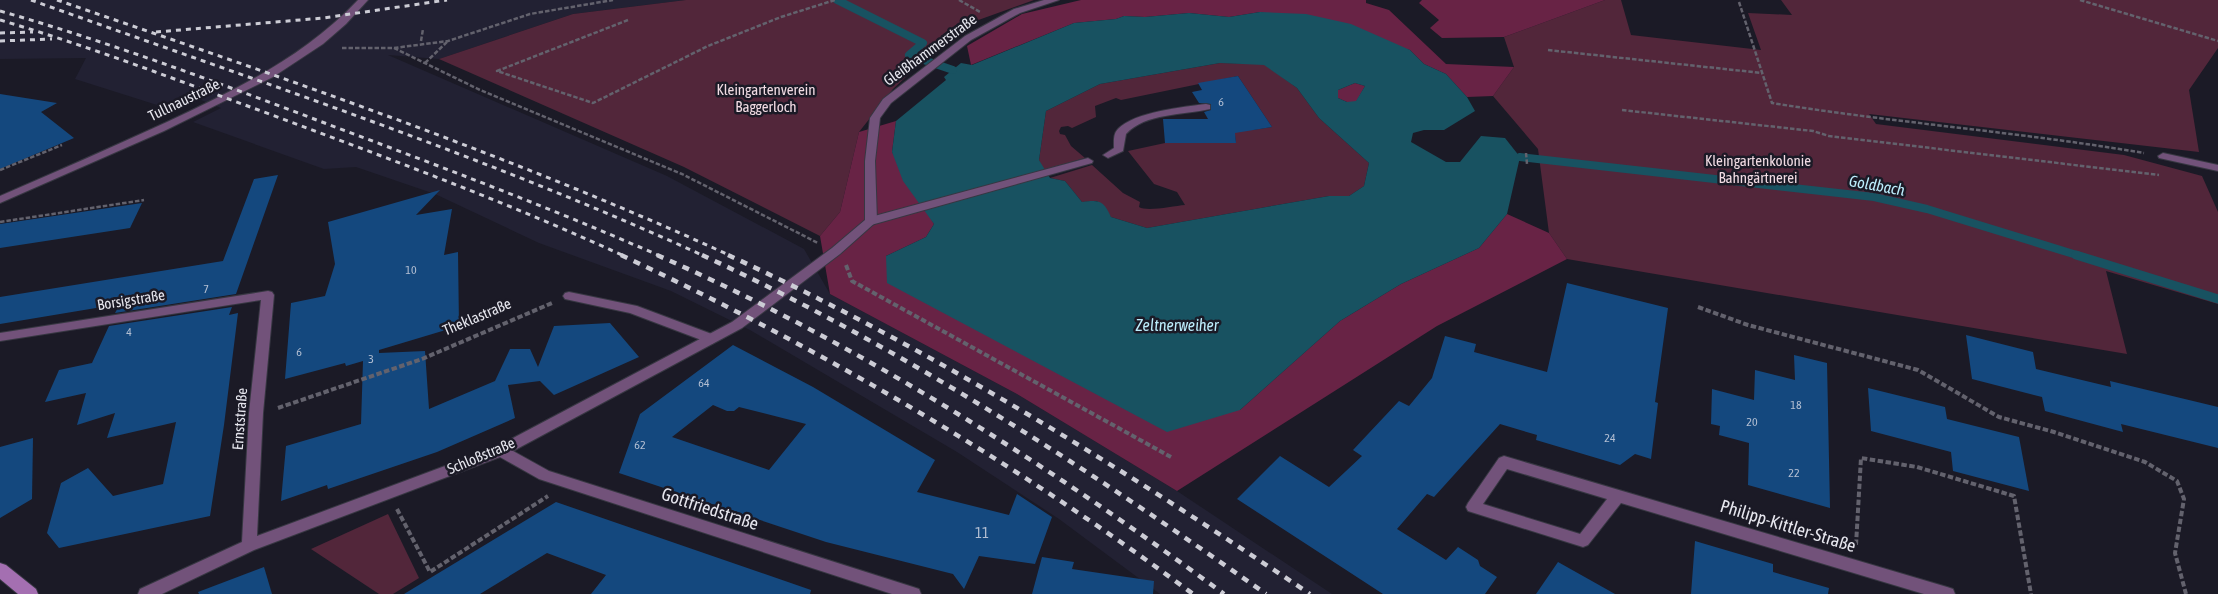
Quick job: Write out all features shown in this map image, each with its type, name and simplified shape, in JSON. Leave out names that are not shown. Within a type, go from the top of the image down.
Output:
[{"type":"street","name":"Tullnaustraße","points":[[0,200],[193,114],[282,68],[314,48],[363,0]]},
{"type":"street","name":"Gleißhammerstraße","points":[[871,221],[870,161],[875,118],[887,101],[968,38],[1017,11],[1054,0]]},
{"type":"street","points":[[1108,155],[1120,149],[1119,137],[1123,129],[1170,112],[1206,107]]},
{"type":"street","points":[[2163,156],[2218,168]]},
{"type":"street","points":[[836,251],[871,221],[1088,161]]},
{"type":"street","name":"Schloßstraße","points":[[146,594],[249,546],[501,451],[737,325],[836,251]]},
{"type":"street","name":"Borsigstraße","points":[[0,337],[268,295]]},
{"type":"street","name":"Ernststraße","points":[[249,546],[256,413],[268,295]]},
{"type":"street","points":[[569,296],[633,309],[712,339]]},
{"type":"street","name":"Gottfriedstraße","points":[[501,451],[544,475],[913,594]]},
{"type":"street","name":"Philipp-Kittler-Straße","points":[[1618,496],[1583,541],[1473,507],[1504,462],[1947,594]]},
{"type":"street","points":[[0,570],[30,594]]},
{"type":"path","points":[[314,48],[394,48],[448,41],[530,14],[613,0]]},
{"type":"path","points":[[2080,0],[2218,41]]},
{"type":"path","points":[[628,20],[497,71],[593,102],[708,46],[816,4],[834,1]]},
{"type":"path","points":[[1739,2],[1772,103],[2066,140],[2163,156]]},
{"type":"path","points":[[421,41],[423,29]]},
{"type":"path","points":[[426,63],[448,41]]},
{"type":"path","points":[[394,48],[478,89],[682,174],[836,251],[843,255],[852,281],[1171,457]]},
{"type":"path","points":[[1548,50],[1762,73]]},
{"type":"path","points":[[1622,110],[2168,176],[2182,160]]},
{"type":"path","points":[[0,170],[62,145]]},
{"type":"path","points":[[1526,153],[1527,164]]},
{"type":"path","points":[[0,222],[144,200]]},
{"type":"path","name":"Theklastraße","points":[[256,413],[289,405],[422,359],[569,296]]},
{"type":"path","points":[[1698,307],[1748,325],[1918,370],[1999,417],[2054,432],[2145,462],[2177,481],[2184,499],[2174,553],[2186,594]]},
{"type":"path","points":[[1855,566],[1862,458],[1917,467],[2014,496],[2031,594]]},
{"type":"path","points":[[389,493],[430,572],[568,483]]},
{"type":"shaded area","points":[[0,0],[686,0],[573,14],[439,59],[388,55],[667,176],[804,249],[830,294],[1017,394],[1177,491],[1332,594],[1160,594],[1059,519],[957,452],[750,330],[671,291],[539,243],[435,194],[356,167],[324,169],[193,122],[221,108],[201,100],[176,111],[75,79],[86,58],[0,59]]},
{"type":"shaded area","points":[[1081,0],[1366,0],[1366,3],[1389,10],[1446,64],[1514,67],[1493,96],[1467,97],[1446,74],[1424,64],[1410,50],[1260,12],[1229,17],[1189,13],[1145,17],[1124,16],[1116,19],[1074,23],[971,65],[967,46],[1022,14]]},
{"type":"shaded area","points":[[1422,0],[1605,0],[1504,37],[1442,38],[1430,28],[1439,20],[1419,3]]},
{"type":"shaded area","points":[[1355,83],[1365,86],[1356,102],[1347,102],[1338,98],[1338,90]]},
{"type":"shaded area","points":[[896,121],[892,152],[934,224],[926,237],[886,256],[1240,410],[1340,321],[1401,284],[1479,248],[1507,214],[1549,233],[1567,259],[1437,326],[1177,491],[1017,394],[830,294],[820,236],[840,212],[859,132]]},
{"type":"green space","name":"Kleingartenverein Baggerloch","points":[[686,0],[1034,0],[959,27],[893,89],[859,132],[840,212],[820,236],[684,167],[439,59],[573,14]]},
{"type":"green space","name":"Kleingartenkolonie Bahngärtnerei","points":[[1605,0],[1621,0],[1631,35],[1761,50],[1748,13],[1792,15],[1781,0],[2218,0],[2218,48],[2189,90],[2199,152],[1869,114],[1876,124],[2124,155],[2202,176],[2218,212],[2218,304],[2106,271],[2127,354],[1567,259],[1549,233],[1538,149],[1493,96],[1514,67],[1504,37]]},
{"type":"green space","points":[[1220,63],[1264,64],[1297,88],[1319,118],[1369,163],[1364,186],[1349,196],[1329,196],[1147,228],[1111,217],[1097,201],[1082,202],[1065,181],[1050,178],[1092,165],[1123,193],[1140,202],[1139,207],[1154,209],[1185,205],[1177,192],[1154,184],[1128,151],[1165,143],[1236,143],[1233,119],[1252,130],[1272,127],[1238,76],[1121,100],[1116,98],[1095,106],[1096,117],[1072,128],[1068,126],[1061,127],[1059,131],[1060,134],[1065,135],[1071,146],[1085,158],[1043,170],[1039,160],[1046,111],[1100,84]]},
{"type":"green space","points":[[388,514],[419,578],[393,594],[379,594],[311,549]]},
{"type":"water","name":"Zeltnerweiher","points":[[1260,12],[1306,14],[1351,24],[1410,50],[1424,64],[1446,74],[1467,97],[1475,111],[1444,130],[1424,130],[1413,133],[1411,142],[1446,162],[1460,162],[1481,136],[1505,138],[1520,157],[1507,214],[1479,248],[1401,284],[1340,321],[1240,410],[1167,432],[887,283],[886,256],[926,237],[934,224],[903,181],[892,152],[896,121],[946,80],[944,77],[961,63],[972,65],[1074,23],[1116,19],[1124,16],[1145,17],[1189,13],[1229,17]],"holes":[[[1220,63],[1264,65],[1297,88],[1319,118],[1369,163],[1364,186],[1349,196],[1329,196],[1147,228],[1111,217],[1106,207],[1100,202],[1082,202],[1065,181],[1050,178],[1039,160],[1046,111],[1100,84]],[[1355,83],[1365,86],[1356,101],[1347,102],[1338,98],[1338,90]]]},
{"type":"building","points":[[1238,76],[1272,127],[1235,133],[1236,143],[1165,143],[1163,119],[1208,119],[1204,112],[1211,110],[1211,104],[1199,103],[1192,92],[1202,90],[1198,83]]},
{"type":"building","points":[[0,94],[57,103],[41,112],[74,138],[0,169]]},
{"type":"building","points":[[278,175],[236,294],[115,313],[120,304],[0,324],[0,297],[223,261],[254,179]]},
{"type":"building","points":[[440,190],[416,215],[452,209],[444,255],[458,252],[459,326],[379,350],[379,353],[425,351],[429,409],[495,381],[510,349],[530,349],[538,367],[554,326],[610,323],[639,357],[554,395],[540,381],[508,385],[515,418],[437,452],[328,489],[327,485],[281,501],[286,446],[361,424],[363,361],[346,366],[345,363],[285,379],[291,303],[325,296],[335,264],[328,222]]},
{"type":"building","points":[[142,203],[130,228],[0,248],[0,224]]},
{"type":"building","points":[[1567,283],[1668,308],[1655,402],[1658,403],[1651,459],[1635,454],[1620,465],[1536,440],[1537,435],[1500,424],[1434,497],[1427,494],[1397,529],[1446,560],[1458,547],[1478,560],[1480,566],[1497,577],[1485,594],[1383,594],[1237,499],[1280,456],[1329,487],[1362,456],[1353,450],[1399,401],[1409,406],[1432,378],[1445,336],[1476,344],[1474,352],[1547,372]]},
{"type":"building","points":[[232,307],[229,315],[238,313],[210,516],[59,548],[47,533],[61,483],[88,468],[113,496],[163,484],[176,422],[107,438],[115,413],[77,425],[86,393],[45,402],[59,370],[92,363],[109,326]]},
{"type":"building","points":[[1966,335],[2033,352],[2036,369],[2111,387],[2110,381],[2218,407],[2218,448],[2121,424],[2123,432],[2045,411],[2042,397],[1972,379]]},
{"type":"building","points":[[733,345],[813,387],[935,460],[917,492],[1009,515],[1017,494],[1052,517],[1035,564],[979,556],[964,589],[953,574],[826,542],[619,473],[640,414]],"holes":[[[713,405],[727,411],[734,411],[739,407],[806,424],[769,470],[672,437]]]},
{"type":"building","points":[[1794,355],[1827,363],[1830,508],[1748,485],[1749,443],[1719,435],[1720,426],[1711,424],[1712,389],[1754,400],[1755,370],[1795,380]]},
{"type":"building","points":[[1868,388],[1945,407],[1947,419],[2019,437],[2029,491],[1953,471],[1951,452],[1871,431]]},
{"type":"building","points":[[33,438],[32,499],[0,518],[0,447]]},
{"type":"building","points":[[556,502],[811,590],[810,594],[591,594],[606,575],[547,553],[480,594],[404,594]]},
{"type":"building","points":[[1695,541],[1773,564],[1773,572],[1829,588],[1828,594],[1691,594]]},
{"type":"building","points":[[1042,557],[1074,562],[1072,569],[1154,581],[1153,594],[1032,594]]},
{"type":"building","points":[[1558,562],[1615,594],[1536,594]]},
{"type":"building","points":[[264,567],[272,594],[199,594],[198,592]]},
{"type":"waterway","name":"Goldbach","points":[[837,0],[923,43],[909,55],[953,70]]},
{"type":"waterway","name":"Goldbach","points":[[1520,157],[1874,197],[1927,209],[2080,256]]},
{"type":"waterway","name":"Goldbach","points":[[2076,255],[2218,299]]},
{"type":"railway","points":[[31,0],[455,152],[539,185],[704,256]]},
{"type":"railway","points":[[57,0],[313,89],[482,152],[649,219],[731,256]]},
{"type":"railway","points":[[156,32],[323,18],[447,0]]},
{"type":"railway","points":[[0,11],[122,49],[242,92],[492,187],[660,256]]},
{"type":"railway","points":[[0,20],[137,65],[361,148],[493,200],[624,256]]},
{"type":"railway","points":[[0,33],[33,32]]},
{"type":"railway","points":[[0,41],[52,39]]},
{"type":"railway","points":[[621,255],[770,329],[916,410],[1057,499],[1126,545],[1193,594]]},
{"type":"railway","points":[[657,255],[806,327],[950,409],[1089,499],[1224,594]]},
{"type":"railway","points":[[702,255],[776,291],[921,369],[1061,456],[1199,547],[1266,594]]},
{"type":"railway","points":[[728,255],[804,291],[879,330],[1025,413],[1240,547],[1310,594]]}]
